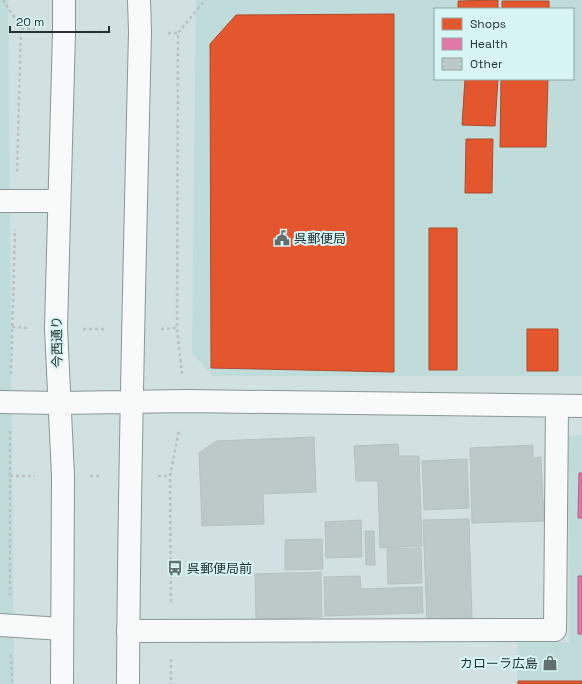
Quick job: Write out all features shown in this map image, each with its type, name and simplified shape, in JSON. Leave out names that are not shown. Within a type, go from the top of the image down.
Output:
[{"type":"street","name":"今西通り","points":[[62,684],[63,476],[56,328],[64,0]]},
{"type":"street","points":[[128,684],[130,476],[140,32],[139,0]]},
{"type":"street","points":[[8,201],[59,201]]},
{"type":"street","points":[[5,402],[186,401],[582,406]]},
{"type":"street","points":[[128,631],[555,630],[557,406]]},
{"type":"street","points":[[5,625],[62,629]]},
{"type":"path","points":[[3,0],[22,28],[8,201],[12,327],[5,402],[5,625],[12,684]]},
{"type":"path","points":[[171,684],[170,476],[186,401],[177,328],[178,33],[205,0]]},
{"type":"path","points":[[22,28],[64,32],[178,33]]},
{"type":"path","points":[[12,327],[134,330],[177,328]]},
{"type":"shaded area","points":[[0,0],[8,0],[14,684],[0,684]]},
{"type":"shaded area","points":[[196,0],[582,0],[582,376],[213,376],[192,353]]},
{"type":"shaded area","points":[[582,435],[582,684],[517,684],[518,641],[569,642],[568,436]]},
{"type":"building: Shops","points":[[498,0],[498,8],[458,8],[458,1]]},
{"type":"building: Shops","points":[[502,1],[549,1],[549,8],[502,8]]},
{"type":"building: Shops","points":[[394,14],[394,372],[211,368],[210,44],[236,15]]},
{"type":"building: Shops","points":[[465,80],[498,80],[495,126],[462,125]]},
{"type":"building: Shops","points":[[501,80],[548,80],[546,147],[500,147]]},
{"type":"building: Shops","points":[[466,139],[493,139],[492,193],[465,193]]},
{"type":"building: Shops","points":[[429,228],[457,228],[457,370],[429,370]]},
{"type":"building: Shops","points":[[527,329],[558,329],[558,371],[527,371]]},
{"type":"building: Shops","points":[[518,681],[582,681],[582,684],[518,684]]},
{"type":"building: Health","points":[[579,473],[582,473],[582,518],[578,518]]},
{"type":"building: Health","points":[[578,576],[582,576],[582,634],[578,634]]},
{"type":"building: Other","points":[[314,437],[316,492],[263,494],[264,524],[202,526],[199,453],[216,441]]},
{"type":"building: Other","points":[[398,444],[399,456],[419,456],[422,546],[380,548],[378,481],[356,481],[354,446]]},
{"type":"building: Other","points":[[533,445],[533,458],[541,457],[544,521],[472,523],[470,448]]},
{"type":"building: Other","points":[[467,459],[469,508],[424,510],[422,461]]},
{"type":"building: Other","points":[[469,519],[472,619],[427,621],[423,520]]},
{"type":"building: Other","points":[[361,520],[362,557],[326,558],[325,522]]},
{"type":"building: Other","points":[[365,531],[374,531],[375,565],[366,565]]},
{"type":"building: Other","points":[[322,539],[323,569],[285,570],[285,540]]},
{"type":"building: Other","points":[[421,548],[422,583],[388,584],[387,549]]},
{"type":"building: Other","points":[[321,572],[322,617],[256,620],[255,574]]},
{"type":"building: Other","points":[[360,576],[361,589],[422,587],[423,613],[325,616],[324,577]]},
{"type":"place","name":"呉郵便局","points":[[282,238]]},
{"type":"place","name":"呉郵便局前","points":[[175,568]]},
{"type":"place","name":"カローラ広島","points":[[550,663]]}]
